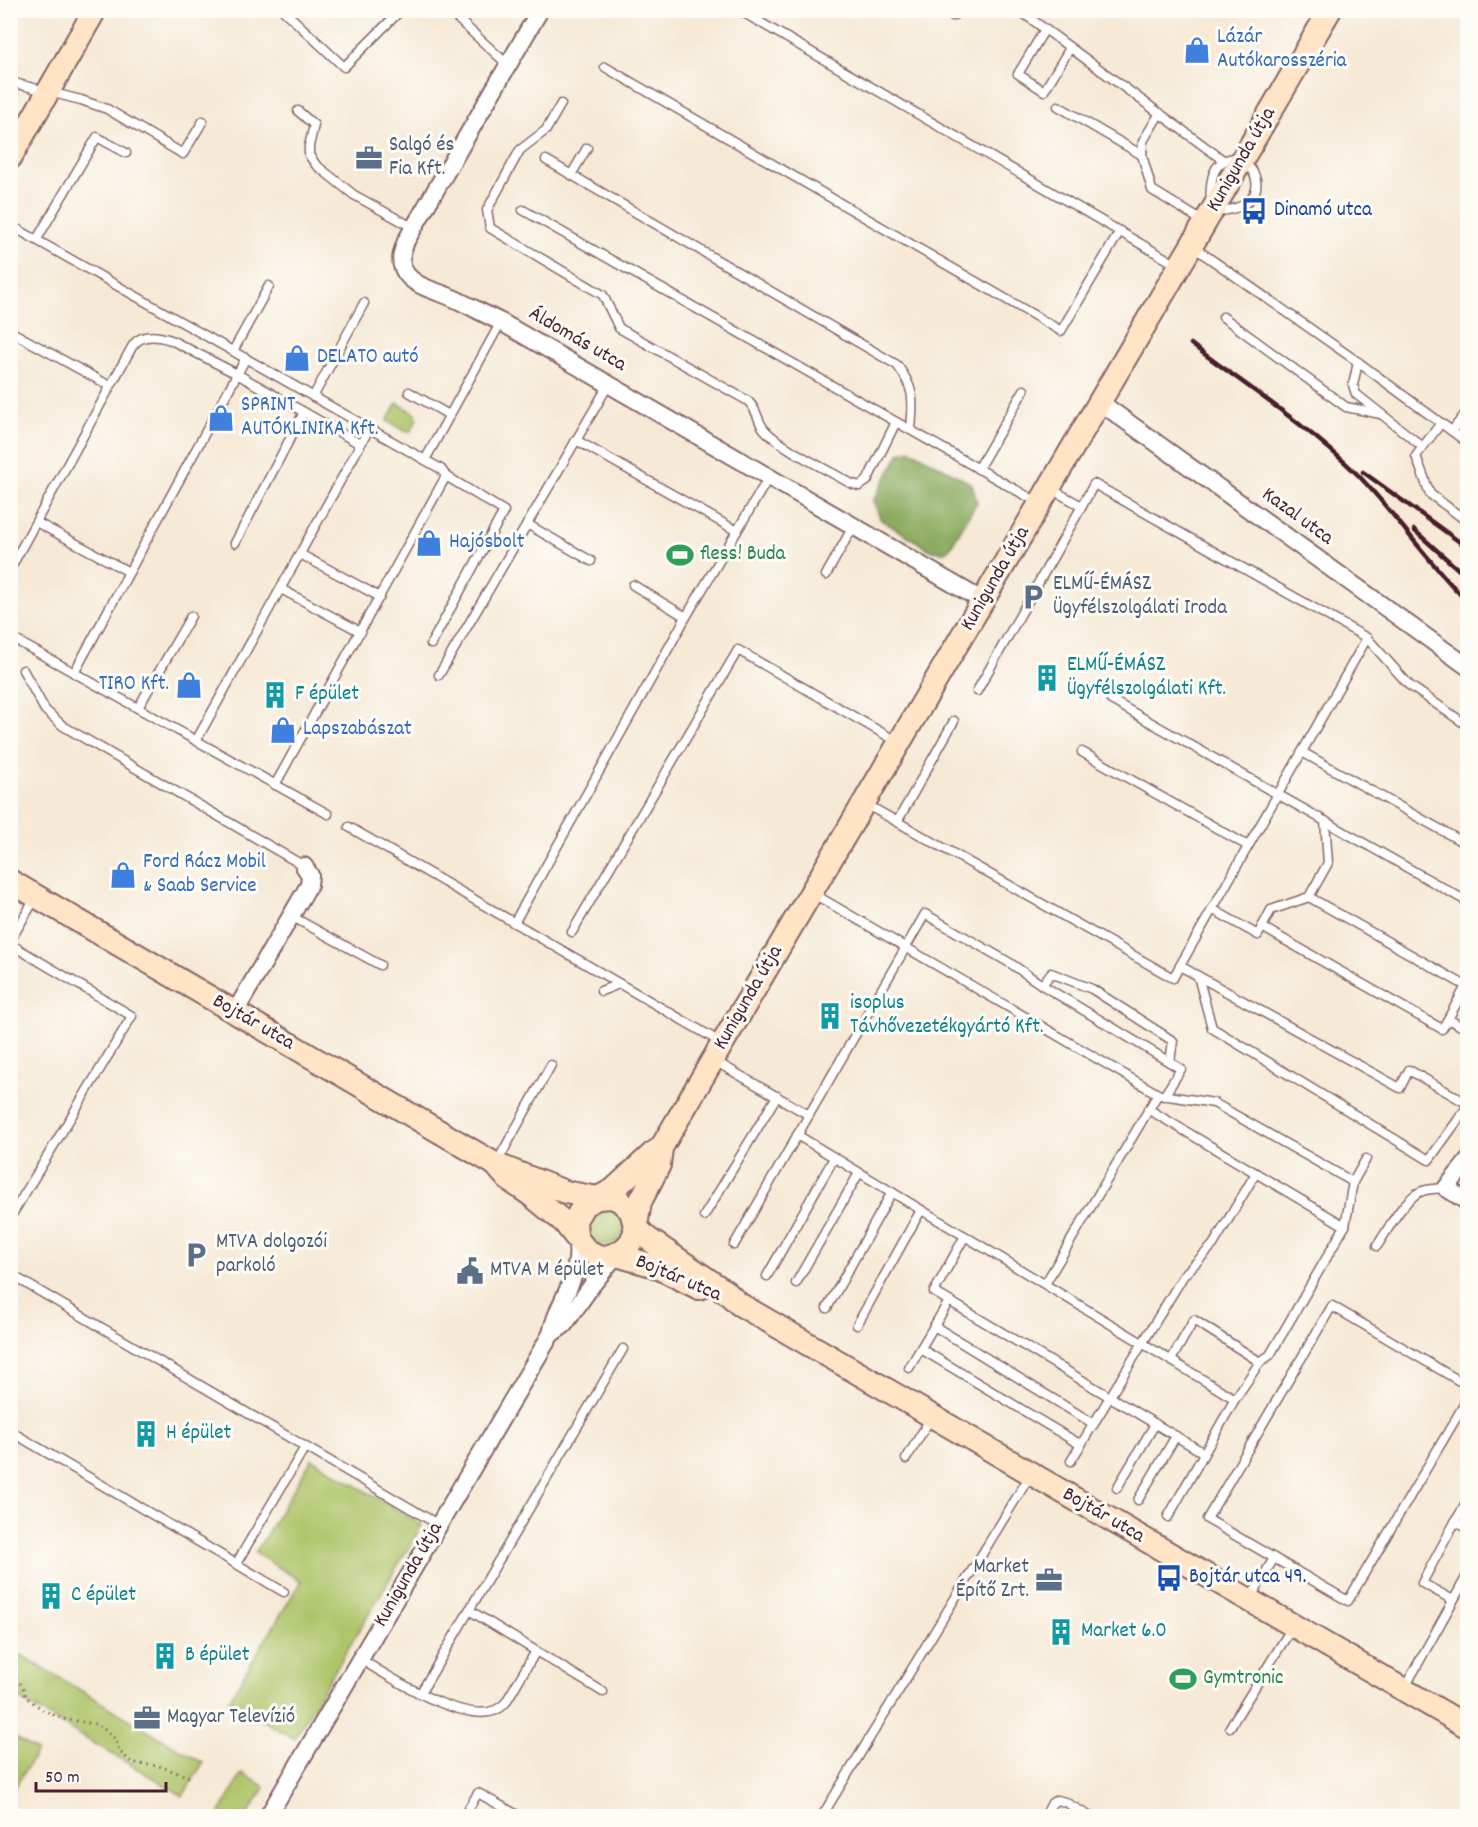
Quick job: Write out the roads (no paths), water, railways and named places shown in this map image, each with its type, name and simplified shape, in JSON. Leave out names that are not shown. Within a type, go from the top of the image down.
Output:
[{"type":"street","points":[[11,157],[95,10]]},
{"type":"street","name":"Áldomás utca","points":[[540,10],[414,228],[401,255],[406,274],[431,290],[501,322],[983,600]]},
{"type":"street","name":"Kunigunda útja","points":[[550,1334],[564,1325],[616,1255],[625,1250],[631,1242],[640,1202],[658,1165],[661,1148],[1180,267],[1208,218],[1232,161],[1330,10]]},
{"type":"street","name":"Kazal utca","points":[[1101,403],[1467,667]]},
{"type":"street","points":[[235,1012],[309,885],[310,875],[304,866]]},
{"type":"street","name":"Bojtár utca","points":[[10,881],[495,1164],[565,1192],[598,1198]]},
{"type":"street","name":"Kunigunda útja","points":[[268,1816],[550,1334],[578,1265],[575,1220],[580,1210],[589,1201],[620,1184],[661,1148]]},
{"type":"street","points":[[1467,1161],[1446,1188],[1467,1202]]},
{"type":"street","name":"Bojtár utca","points":[[495,1164],[508,1179],[551,1211],[576,1235]]},
{"type":"street","points":[[598,1198],[611,1197],[624,1203],[631,1211],[635,1226]]},
{"type":"street","name":"Bojtár utca","points":[[635,1226],[647,1238],[740,1304],[1467,1727]]},
{"type":"street","points":[[576,1235],[581,1246],[591,1254],[606,1257],[616,1255]]},
{"type":"street","name":"Bojtár utca","points":[[616,1255],[656,1266],[724,1300],[740,1304]]},
{"type":"lane","points":[[283,10],[345,67],[401,10]]},
{"type":"lane","points":[[448,10],[507,64]]},
{"type":"lane","points":[[739,10],[1180,267]]},
{"type":"lane","points":[[1024,12],[1160,113],[1232,161]]},
{"type":"lane","points":[[1045,29],[1018,74],[1044,91],[1070,48]]},
{"type":"lane","points":[[605,67],[1061,331],[1120,231]]},
{"type":"lane","points":[[10,82],[81,100],[106,109],[183,154],[202,121]]},
{"type":"lane","points":[[561,104],[546,130],[520,150],[487,210],[490,228],[603,295],[619,328],[748,402],[756,409],[762,427],[777,441],[850,483],[859,486],[867,481],[896,422]]},
{"type":"lane","points":[[1058,106],[1142,155]]},
{"type":"lane","points":[[298,111],[314,125],[309,155],[316,165],[354,195],[414,228]]},
{"type":"lane","points":[[1160,113],[1143,141],[1142,155],[1152,190],[1208,218]]},
{"type":"lane","points":[[37,239],[97,137],[126,153]]},
{"type":"lane","points":[[571,175],[587,148]]},
{"type":"lane","points":[[546,160],[897,365],[908,380],[913,397],[911,430]]},
{"type":"lane","points":[[523,210],[978,469],[1044,495],[1082,506]]},
{"type":"lane","points":[[10,225],[441,469],[446,476],[504,510],[431,644]]},
{"type":"lane","points":[[1192,245],[1358,362],[1467,443]]},
{"type":"lane","points":[[233,351],[269,286]]},
{"type":"lane","points":[[313,397],[364,303]]},
{"type":"lane","points":[[1223,317],[1346,407],[1381,414]]},
{"type":"lane","points":[[425,460],[501,322]]},
{"type":"lane","points":[[10,331],[110,386]]},
{"type":"lane","points":[[10,569],[136,340],[152,336],[171,339],[360,444]]},
{"type":"lane","points":[[74,673],[246,358]]},
{"type":"lane","points":[[1358,362],[1353,375],[1356,394],[1423,447]]},
{"type":"lane","points":[[439,675],[609,384]]},
{"type":"lane","points":[[978,469],[1024,390]]},
{"type":"lane","points":[[409,392],[449,415]]},
{"type":"lane","points":[[1452,431],[1467,410]]},
{"type":"lane","points":[[235,543],[304,412]]},
{"type":"lane","points":[[1441,423],[1416,456],[1430,494],[1467,522]]},
{"type":"lane","points":[[196,741],[369,429]]},
{"type":"lane","points":[[576,440],[737,531]]},
{"type":"lane","points":[[275,785],[446,476]]},
{"type":"lane","points":[[514,923],[686,617],[770,476]]},
{"type":"lane","points":[[977,691],[1094,484],[1366,638],[1409,685],[1467,726]]},
{"type":"lane","points":[[36,522],[129,572]]},
{"type":"lane","points":[[527,524],[591,561]]},
{"type":"lane","points":[[826,575],[854,525]]},
{"type":"lane","points":[[300,554],[380,597]]},
{"type":"lane","points":[[633,585],[686,617]]},
{"type":"lane","points":[[281,589],[361,632]]},
{"type":"lane","points":[[138,708],[191,616]]},
{"type":"lane","points":[[10,637],[328,814]]},
{"type":"lane","points":[[864,803],[1173,978],[1366,638]]},
{"type":"lane","points":[[573,932],[738,650],[900,743]]},
{"type":"lane","points":[[23,670],[45,710],[63,726],[304,866]]},
{"type":"lane","points":[[1111,700],[1467,902]]},
{"type":"lane","points":[[897,822],[954,721]]},
{"type":"lane","points":[[1082,752],[1248,846]]},
{"type":"lane","points":[[1302,752],[1467,845]]},
{"type":"lane","points":[[1212,909],[1258,935],[1271,910],[1309,897],[1328,863],[1325,821]]},
{"type":"lane","points":[[349,826],[620,984],[777,1096],[809,1115]]},
{"type":"lane","points":[[811,892],[1161,1095],[1214,1103],[1353,1182]]},
{"type":"lane","points":[[10,1218],[132,1016],[10,943],[36,896]]},
{"type":"lane","points":[[1262,927],[1442,1029],[1466,986],[1309,897]]},
{"type":"lane","points":[[734,1245],[925,914],[1010,963],[1042,985],[1182,1069],[1148,1109],[1045,1284]]},
{"type":"lane","points":[[291,916],[380,965]]},
{"type":"lane","points":[[1180,966],[1400,1088],[1409,1070],[1467,1105],[1429,1160],[1212,1028],[1198,976]]},
{"type":"lane","points":[[1042,985],[1051,973],[1092,989],[1173,1041],[1170,1062]]},
{"type":"lane","points":[[602,991],[620,984]]},
{"type":"lane","points":[[1448,1019],[1467,1030]]},
{"type":"lane","points":[[495,1164],[551,1065]]},
{"type":"lane","points":[[704,1216],[777,1096]]},
{"type":"lane","points":[[1148,1109],[1345,1226]]},
{"type":"lane","points":[[797,1136],[1235,1399]]},
{"type":"lane","points":[[767,1276],[834,1158]]},
{"type":"lane","points":[[1168,1517],[1235,1399],[1260,1362],[1270,1355],[1345,1226],[1353,1182],[1366,1159]]},
{"type":"lane","points":[[796,1283],[859,1173]]},
{"type":"lane","points":[[1071,1461],[1184,1275],[1213,1245],[1256,1173]]},
{"type":"lane","points":[[1377,1246],[1407,1202],[1417,1193],[1446,1188]]},
{"type":"lane","points":[[827,1308],[892,1192]]},
{"type":"lane","points":[[857,1326],[921,1210]]},
{"type":"lane","points":[[965,1236],[934,1293],[1204,1454]]},
{"type":"lane","points":[[10,1274],[439,1525]]},
{"type":"lane","points":[[909,1368],[949,1301]]},
{"type":"lane","points":[[1467,1386],[1332,1306],[1207,1519],[1348,1601],[1467,1398]]},
{"type":"lane","points":[[1171,1360],[1194,1320],[1260,1362]]},
{"type":"lane","points":[[934,1326],[1095,1424]]},
{"type":"lane","points":[[420,1694],[623,1349]]},
{"type":"lane","points":[[921,1349],[1081,1445]]},
{"type":"lane","points":[[906,1459],[932,1416]]},
{"type":"lane","points":[[1117,1488],[1155,1424]]},
{"type":"lane","points":[[10,1431],[284,1593]]},
{"type":"lane","points":[[1138,1500],[1176,1436]]},
{"type":"lane","points":[[236,1564],[305,1447]]},
{"type":"lane","points":[[822,1816],[1031,1473]]},
{"type":"lane","points":[[1453,1600],[1422,1583],[1467,1500]]},
{"type":"lane","points":[[1455,1522],[1467,1529]]},
{"type":"lane","points":[[1249,1600],[1274,1558]]},
{"type":"lane","points":[[1404,1690],[1467,1574]]},
{"type":"lane","points":[[469,1611],[603,1692]]},
{"type":"lane","points":[[1230,1727],[1293,1626]]},
{"type":"lane","points":[[360,1659],[420,1694],[461,1710],[490,1713],[497,1711],[506,1702],[536,1651]]},
{"type":"lane","points":[[464,1816],[478,1793],[519,1816]]},
{"type":"lane","points":[[1045,1816],[1052,1803],[1057,1800],[1089,1816]]},
{"type":"railway","points":[[1191,344],[1297,422],[1338,456],[1371,489],[1439,571],[1468,602]]},
{"type":"railway","points":[[1363,472],[1468,548]]},
{"type":"railway","points":[[1414,530],[1468,578]]},
{"type":"place","name":"Lázár Autókarosszéria","points":[[1197,50]]},
{"type":"place","name":"Salgó és Fia Kft.","points":[[369,158]]},
{"type":"place","name":"Dinamó utca","points":[[1254,211]]},
{"type":"place","name":"DELATO autó","points":[[297,358]]},
{"type":"place","name":"SPRINT AUTÓKLINIKA Kft.","points":[[221,418]]},
{"type":"place","name":"Hajósbolt","points":[[429,543]]},
{"type":"place","name":"fless! Buda","points":[[680,555]]},
{"type":"place","name":"ELMŰ-ÉMÁSZ Ügyfélszolgálati Iroda","points":[[1033,597]]},
{"type":"place","name":"ELMŰ-ÉMÁSZ Ügyfélszolgálati Kft.","points":[[1047,678]]},
{"type":"place","name":"TIRO Kft.","points":[[189,685]]},
{"type":"place","name":"F épület","points":[[275,695]]},
{"type":"place","name":"Lapszabászat","points":[[283,730]]},
{"type":"place","name":"Ford Rácz Mobil & Saab Service","points":[[123,875]]},
{"type":"place","name":"isoplus Távhővezetékgyártó Kft.","points":[[830,1016]]},
{"type":"place","name":"MTVA dolgozói parkoló","points":[[196,1255]]},
{"type":"place","name":"MTVA M épület","points":[[470,1271]]},
{"type":"place","name":"H épület","points":[[146,1434]]},
{"type":"place","name":"Bojtár utca 49.","points":[[1169,1578]]},
{"type":"place","name":"Market Építő Zrt.","points":[[1049,1580]]},
{"type":"place","name":"C épület","points":[[51,1596]]},
{"type":"place","name":"Market 6.0","points":[[1061,1632]]},
{"type":"place","name":"B épület","points":[[165,1656]]},
{"type":"place","name":"Gymtronic","points":[[1183,1679]]},
{"type":"place","name":"Magyar Televízió","points":[[147,1718]]}]
